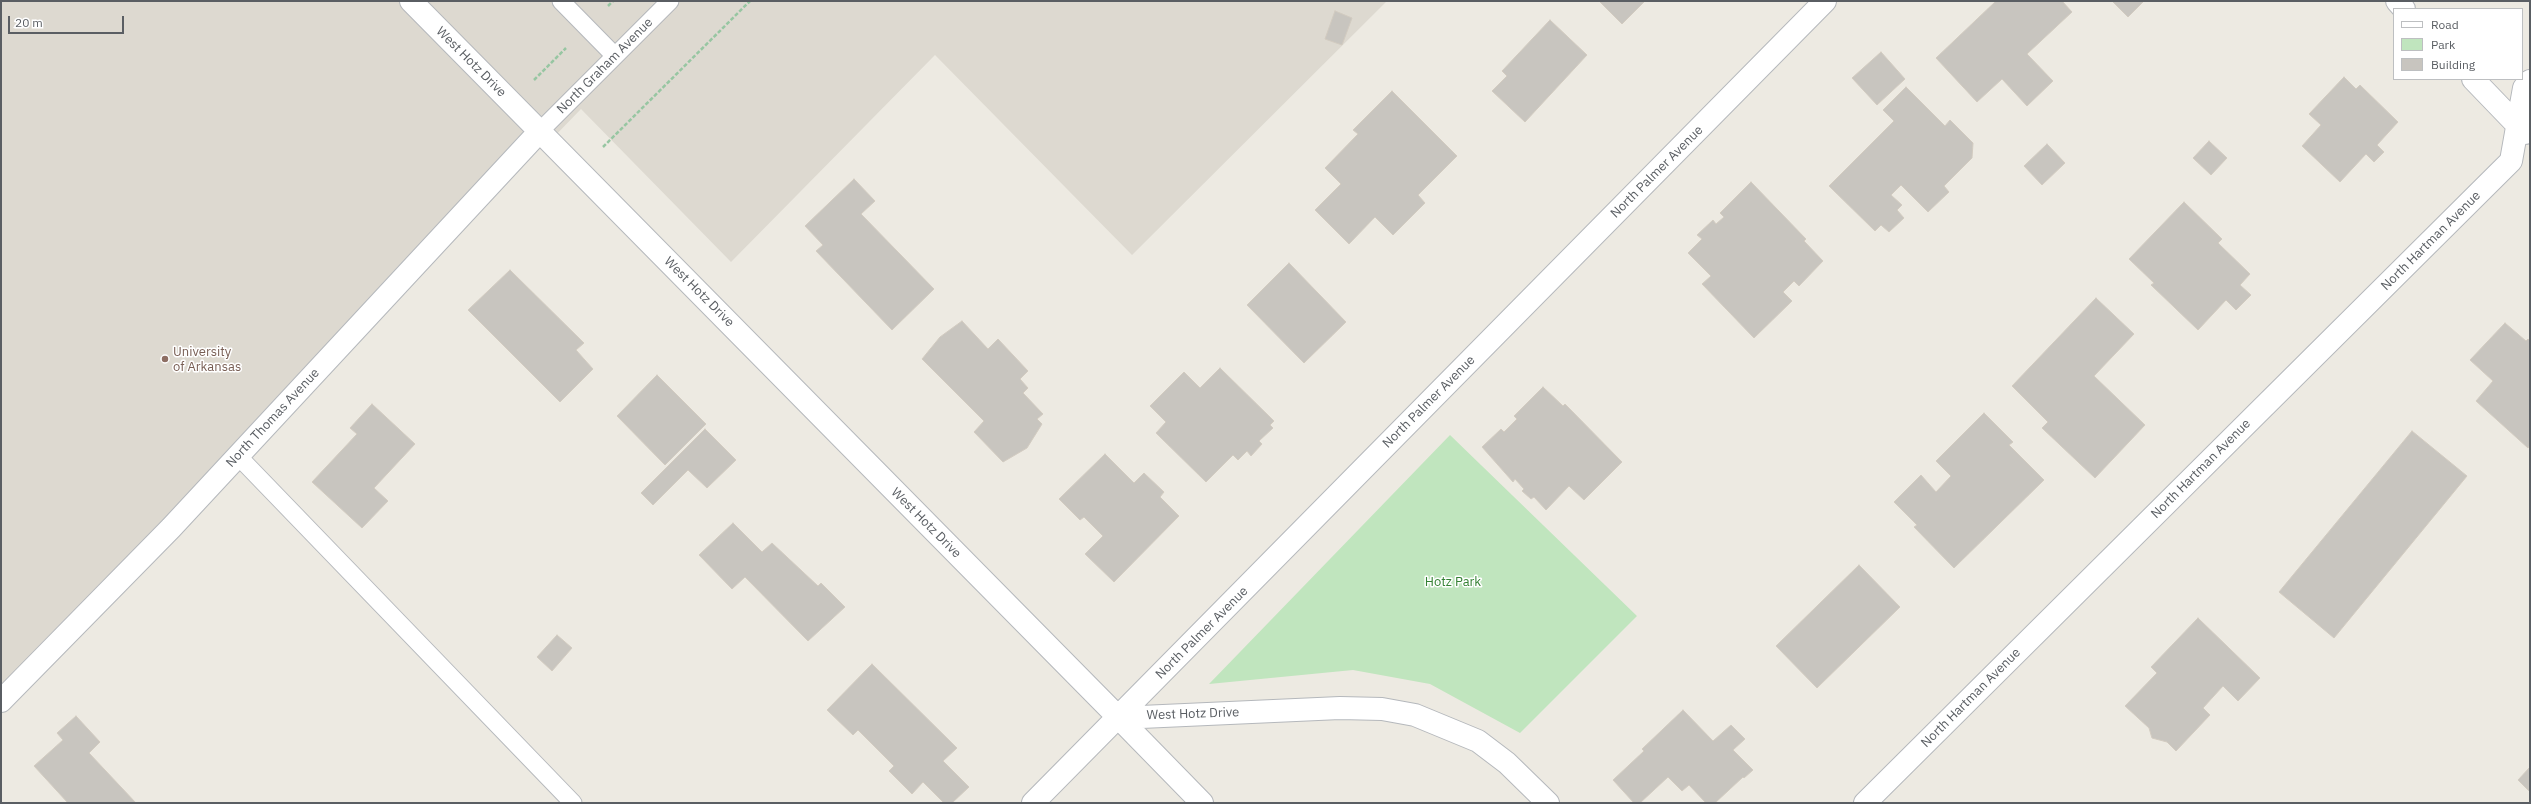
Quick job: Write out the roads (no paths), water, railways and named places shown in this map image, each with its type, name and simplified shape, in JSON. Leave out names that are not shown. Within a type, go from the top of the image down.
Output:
[{"type":"street","name":"West Hotz Drive","points":[[411,1],[1119,718],[1340,708],[1382,709],[1415,715],[1478,741],[1507,763],[1548,803]]},
{"type":"street","name":"North Palmer Avenue","points":[[1033,803],[1119,718],[1825,1]]},
{"type":"street","points":[[2474,80],[2524,132]]},
{"type":"street","name":"North Hartman Avenue","points":[[1865,803],[2511,161],[2524,132],[2524,88],[2530,82]]},
{"type":"street","name":"North Thomas Avenue","points":[[1,701],[238,456],[540,131]]},
{"type":"street","points":[[1119,718],[1202,803]]},
{"type":"lane","points":[[561,1],[615,56]]},
{"type":"lane","name":"North Graham Avenue","points":[[540,131],[670,1]]},
{"type":"lane","points":[[238,456],[573,803]]},
{"type":"place","name":"University of Arkansas","points":[[165,359]]},
{"type":"park label","name":"Hotz Park","points":[[1453,582]]}]
